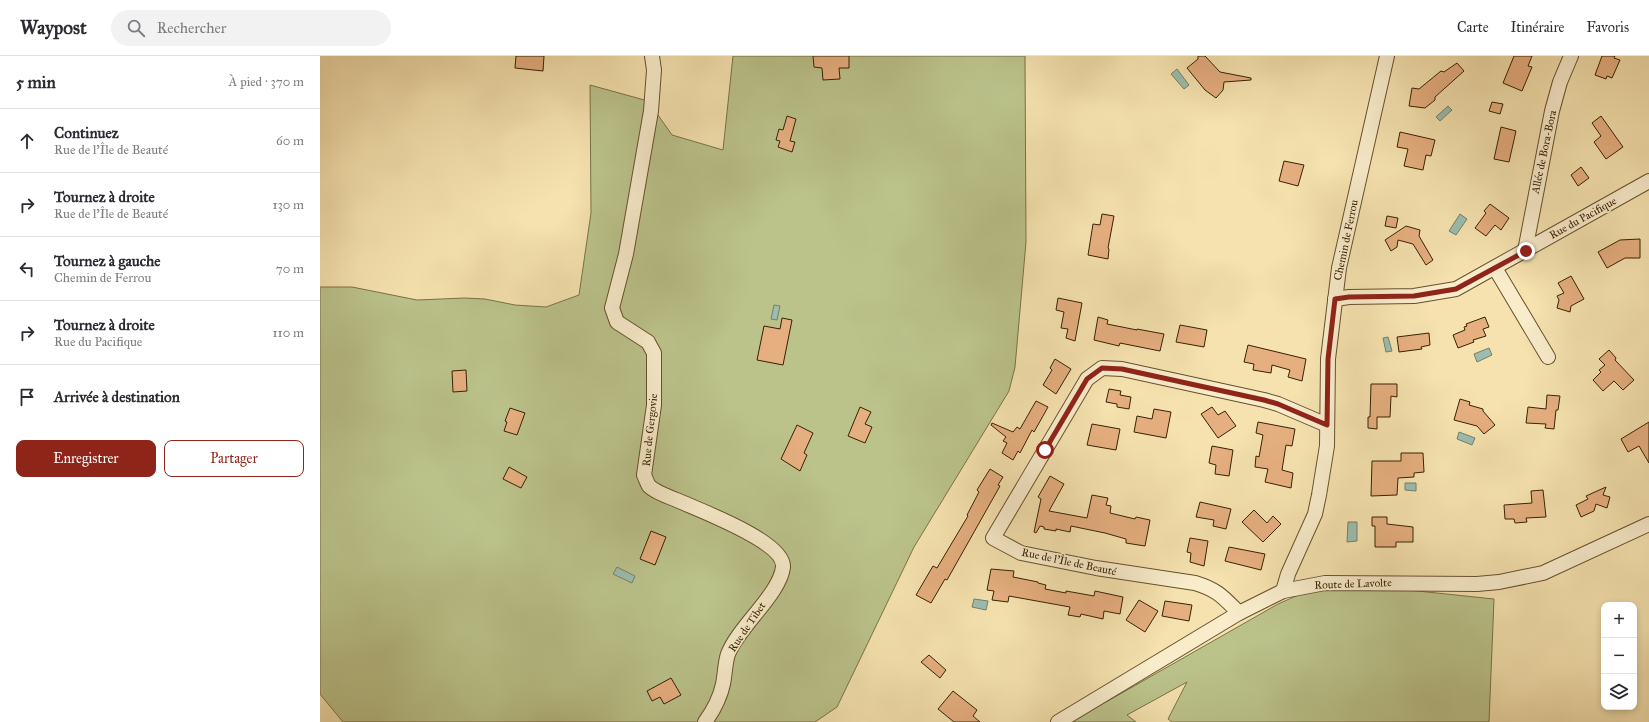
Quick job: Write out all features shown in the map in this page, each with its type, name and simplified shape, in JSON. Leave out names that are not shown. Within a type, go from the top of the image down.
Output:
[{"type":"street","name":"Rue de Gergovie","points":[[652,56],[654,70],[652,111],[626,254],[612,308],[617,322],[648,342],[654,353],[654,405],[644,475],[650,486],[660,493],[735,526],[772,548],[778,554],[783,565],[781,579]]},
{"type":"street","name":"Chemin de Ferrou","points":[[1283,591],[1285,580],[1315,514],[1327,446],[1328,359],[1335,299],[1346,234],[1387,56]]},
{"type":"street","name":"Allée de Bora-Bora","points":[[1526,251],[1530,222],[1552,111],[1560,82],[1571,56]]},
{"type":"street","name":"Rue du Pacifique","points":[[1335,299],[1349,297],[1414,296],[1456,289],[1649,181]]},
{"type":"street","points":[[1495,268],[1548,357]]},
{"type":"street","name":"Rue de l'Île de Beauté","points":[[1239,613],[1220,594],[1203,585],[1096,568],[1021,553],[993,538],[1087,379],[1102,368],[1122,369],[1264,400],[1278,404],[1327,425]]},
{"type":"street","name":"Route de Lavolte","points":[[1058,722],[1239,613],[1283,591],[1325,583],[1477,584],[1499,582],[1543,573],[1649,524]]},
{"type":"street","points":[[1295,558],[1299,578],[1307,586]]},
{"type":"street","name":"Rue de Tibet","points":[[705,722],[714,709],[722,686],[728,654],[744,628],[781,579]]},
{"type":"green space","points":[[733,56],[1025,56],[1026,242],[1015,367],[1009,391],[914,547],[837,707],[815,722],[343,722],[320,694],[320,287],[352,287],[417,300],[465,298],[485,299],[515,305],[546,307],[579,295],[591,213],[590,85],[648,101],[672,135],[723,150]]},
{"type":"green space","points":[[1335,588],[1408,590],[1494,599],[1489,722],[1172,722],[1168,719],[1187,682],[1127,715],[1136,722],[1068,722],[1278,604],[1305,592]]},
{"type":"shaded area","points":[[1177,69],[1189,85],[1184,89],[1171,74]]},
{"type":"shaded area","points":[[1448,106],[1452,110],[1440,121],[1436,117]]},
{"type":"shaded area","points":[[1460,214],[1467,219],[1456,235],[1449,231]]},
{"type":"shaded area","points":[[774,305],[780,306],[777,320],[771,319]]},
{"type":"shaded area","points":[[1388,337],[1392,351],[1386,352],[1383,338]]},
{"type":"shaded area","points":[[1489,348],[1492,355],[1477,362],[1474,354]]},
{"type":"shaded area","points":[[1459,432],[1475,438],[1472,445],[1457,439]]},
{"type":"shaded area","points":[[1405,483],[1416,483],[1416,491],[1405,490]]},
{"type":"shaded area","points":[[1348,522],[1357,522],[1357,541],[1347,542]]},
{"type":"shaded area","points":[[617,567],[635,576],[632,583],[613,574]]},
{"type":"shaded area","points":[[974,599],[988,601],[986,610],[972,607]]},
{"type":"building","points":[[516,56],[544,56],[543,71],[515,68]]},
{"type":"building","points":[[813,56],[849,56],[849,68],[839,68],[840,79],[823,80],[822,68],[814,67]]},
{"type":"building","points":[[1198,56],[1205,56],[1220,72],[1251,78],[1251,80],[1224,82],[1223,90],[1216,98],[1205,90],[1187,68],[1198,59]]},
{"type":"building","points":[[1514,56],[1532,56],[1528,66],[1532,67],[1522,91],[1503,83]]},
{"type":"building","points":[[1602,56],[1615,56],[1614,58],[1620,60],[1612,78],[1607,76],[1606,79],[1595,75]]},
{"type":"building","points":[[1457,63],[1464,71],[1435,97],[1435,100],[1425,108],[1409,106],[1412,88],[1419,89],[1441,71],[1444,72]]},
{"type":"building","points":[[1492,102],[1503,104],[1500,114],[1489,111]]},
{"type":"building","points":[[787,116],[796,119],[790,141],[795,142],[792,152],[778,147],[780,141],[776,140],[779,129],[783,130]]},
{"type":"building","points":[[1601,116],[1623,147],[1606,159],[1594,142],[1601,136],[1592,123]]},
{"type":"building","points":[[1501,127],[1516,131],[1509,162],[1494,159]]},
{"type":"building","points":[[1400,132],[1435,140],[1431,156],[1426,155],[1423,170],[1404,166],[1408,149],[1397,147]]},
{"type":"building","points":[[1284,161],[1304,165],[1298,186],[1279,181]]},
{"type":"building","points":[[1581,167],[1589,178],[1578,186],[1571,175]]},
{"type":"building","points":[[1490,204],[1509,218],[1501,230],[1495,225],[1486,236],[1475,228],[1486,213],[1484,211]]},
{"type":"building","points":[[1102,214],[1114,216],[1108,248],[1108,259],[1088,255],[1093,224],[1100,225]]},
{"type":"building","points":[[1387,216],[1398,218],[1396,228],[1385,226]]},
{"type":"building","points":[[1406,226],[1420,230],[1419,236],[1433,260],[1426,265],[1413,244],[1398,240],[1397,247],[1391,251],[1385,240]]},
{"type":"building","points":[[1640,239],[1640,258],[1625,258],[1607,268],[1598,252],[1620,240]]},
{"type":"building","points":[[1571,276],[1584,299],[1571,306],[1570,312],[1557,308],[1559,300],[1557,296],[1564,293],[1558,283]]},
{"type":"building","points":[[1058,298],[1082,303],[1075,341],[1066,338],[1068,329],[1061,328],[1064,312],[1056,310]]},
{"type":"building","points":[[1098,317],[1108,320],[1107,324],[1164,334],[1160,351],[1120,343],[1119,346],[1094,340]]},
{"type":"building","points":[[1485,317],[1489,327],[1483,329],[1486,336],[1473,340],[1474,342],[1458,348],[1453,335],[1465,330],[1464,327],[1467,326],[1466,324]]},
{"type":"building","points":[[782,318],[792,320],[783,365],[757,360],[764,326],[780,329]]},
{"type":"building","points":[[1180,325],[1207,330],[1204,347],[1176,342]]},
{"type":"building","points":[[1429,333],[1430,345],[1421,347],[1422,349],[1399,352],[1397,337]]},
{"type":"building","points":[[1248,345],[1306,359],[1302,381],[1288,377],[1290,370],[1272,365],[1271,373],[1253,370],[1254,364],[1244,362]]},
{"type":"building","points":[[1609,350],[1616,358],[1615,360],[1634,380],[1623,390],[1614,381],[1603,391],[1593,380],[1601,372],[1599,370],[1605,365],[1599,359]]},
{"type":"building","points":[[1055,359],[1071,369],[1056,394],[1043,385],[1052,370],[1050,368]]},
{"type":"building","points":[[466,370],[467,391],[453,392],[452,371]]},
{"type":"building","points":[[1371,384],[1397,384],[1397,397],[1391,396],[1390,417],[1377,417],[1377,429],[1368,428],[1368,417],[1370,417]]},
{"type":"building","points":[[1109,389],[1121,391],[1120,395],[1131,397],[1129,409],[1117,407],[1117,404],[1106,402]]},
{"type":"building","points":[[1547,395],[1560,396],[1558,410],[1556,410],[1554,429],[1545,428],[1546,424],[1526,423],[1528,407],[1546,409]]},
{"type":"building","points":[[1460,399],[1470,402],[1469,405],[1483,409],[1495,425],[1484,434],[1477,426],[1454,420]]},
{"type":"building","points":[[1036,401],[1048,407],[1034,432],[1032,430],[1020,453],[1018,451],[1013,460],[1002,453],[1007,443],[1003,441],[1006,437],[991,425],[992,423],[1013,432],[1017,427],[1020,429]]},
{"type":"building","points":[[860,407],[871,412],[865,424],[872,427],[865,443],[848,436]]},
{"type":"building","points":[[1212,407],[1218,415],[1225,411],[1236,426],[1218,438],[1201,414]]},
{"type":"building","points":[[510,408],[525,413],[517,435],[504,431],[507,422],[505,421]]},
{"type":"building","points":[[1154,409],[1171,412],[1166,438],[1134,432],[1137,416],[1152,419]]},
{"type":"building","points":[[1258,422],[1295,429],[1292,446],[1286,445],[1282,470],[1293,473],[1291,488],[1265,482],[1268,469],[1255,467],[1256,456],[1259,457],[1263,435],[1256,433]]},
{"type":"building","points":[[1649,422],[1649,463],[1639,446],[1628,452],[1621,439]]},
{"type":"building","points":[[1092,424],[1120,429],[1116,450],[1087,445]]},
{"type":"building","points":[[797,425],[813,433],[804,453],[807,455],[800,471],[781,459]]},
{"type":"building","points":[[1212,446],[1233,450],[1229,476],[1215,474],[1216,465],[1209,463]]},
{"type":"building","points":[[1401,453],[1423,453],[1424,472],[1414,473],[1414,477],[1398,478],[1397,495],[1371,496],[1372,461],[1401,461]]},
{"type":"building","points":[[509,467],[527,477],[521,488],[503,479]]},
{"type":"building","points":[[990,469],[1003,477],[998,485],[1000,486],[947,580],[945,579],[931,603],[916,595],[933,566],[937,568],[968,516],[967,515],[979,492],[977,490]]},
{"type":"building","points":[[1050,476],[1064,484],[1049,511],[1087,518],[1092,495],[1108,498],[1106,505],[1111,506],[1110,513],[1135,519],[1136,517],[1150,520],[1145,546],[1126,543],[1126,539],[1105,533],[1071,526],[1070,532],[1056,529],[1056,531],[1044,529],[1044,527],[1040,526],[1036,533],[1034,532],[1041,499],[1038,497]]},
{"type":"building","points":[[1606,487],[1603,495],[1610,497],[1607,508],[1596,504],[1594,511],[1581,517],[1576,505],[1588,499],[1586,496]]},
{"type":"building","points":[[1543,490],[1546,517],[1526,518],[1527,522],[1515,523],[1514,519],[1505,519],[1504,505],[1532,503],[1531,491]]},
{"type":"building","points":[[1200,502],[1231,509],[1226,529],[1213,526],[1214,520],[1196,517]]},
{"type":"building","points":[[1254,510],[1267,523],[1273,516],[1281,524],[1263,542],[1242,522]]},
{"type":"building","points":[[1372,517],[1387,517],[1387,524],[1413,527],[1413,542],[1396,542],[1396,547],[1375,547],[1375,526],[1372,526]]},
{"type":"building","points":[[651,531],[666,537],[655,565],[640,559]]},
{"type":"building","points":[[1190,538],[1208,541],[1204,566],[1190,562],[1191,553],[1187,552]]},
{"type":"building","points":[[1229,547],[1265,554],[1261,570],[1225,561]]},
{"type":"building","points":[[991,569],[1014,571],[1013,577],[1046,585],[1045,589],[1094,596],[1095,591],[1123,597],[1120,614],[1104,611],[1103,619],[1081,614],[1080,617],[1068,615],[1070,607],[1009,596],[1008,602],[992,600],[994,591],[987,590]]},
{"type":"building","points":[[1139,600],[1158,611],[1145,632],[1126,620]]},
{"type":"building","points":[[1165,601],[1192,605],[1189,621],[1162,616]]},
{"type":"building","points":[[929,655],[946,670],[940,678],[921,662]]},
{"type":"building","points":[[671,678],[681,695],[664,704],[660,697],[652,701],[647,691]]},
{"type":"building","points":[[953,691],[977,710],[973,716],[980,722],[954,722],[938,709]]},
{"type":"route","points":[[1045,450],[1087,379],[1102,368],[1122,369],[1264,400],[1278,404],[1327,425],[1329,395],[1328,359],[1335,299],[1349,297],[1414,296],[1456,289],[1526,251]]}]
